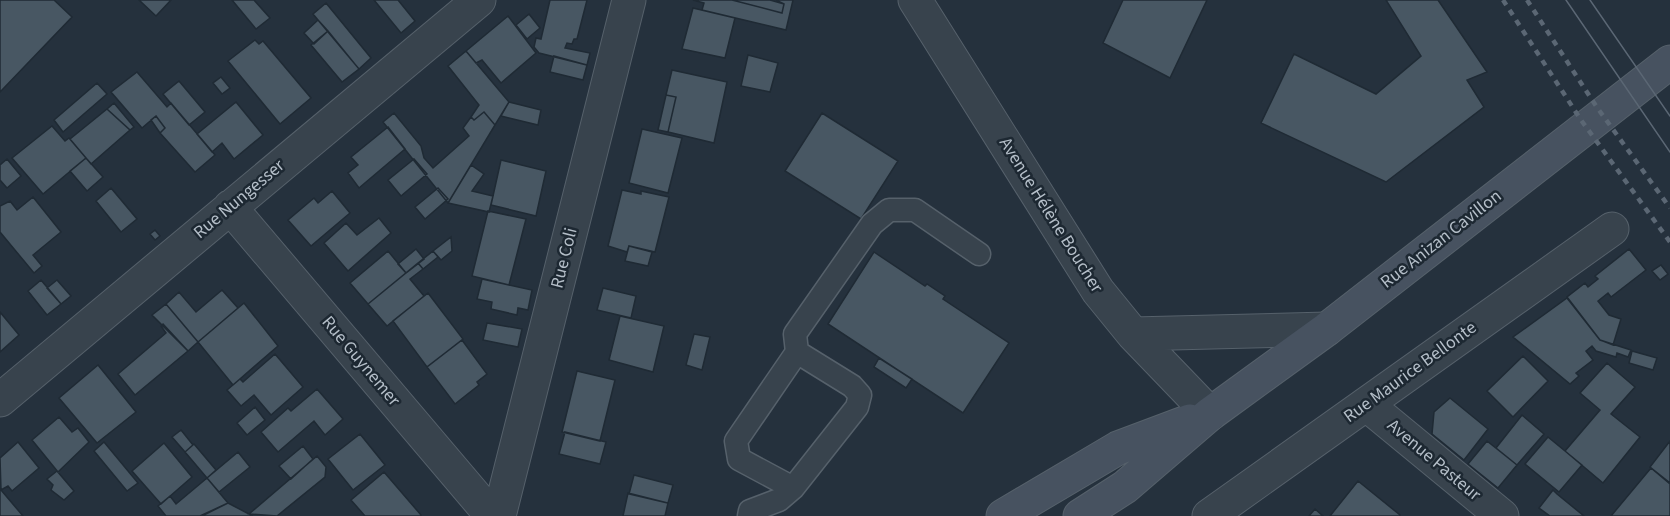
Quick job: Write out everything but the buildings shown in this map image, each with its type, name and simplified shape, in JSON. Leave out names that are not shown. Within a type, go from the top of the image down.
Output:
[{"type":"main road","name":"Rue Anizan Cavillon","points":[[1080,516],[1125,487],[1210,414],[1327,329],[1670,62]]},
{"type":"main road","name":"Rue Anizan Cavillon","points":[[1003,516],[1118,448],[1210,414]]},
{"type":"street","name":"Rue Nungesser","points":[[0,400],[479,0]]},
{"type":"street","name":"Rue Coli","points":[[499,516],[629,0]]},
{"type":"street","name":"Avenue Hélène Boucher","points":[[915,0],[1098,291],[1133,334],[1210,414]]},
{"type":"street","name":"Rue Guynemer","points":[[230,207],[492,516]]},
{"type":"street","name":"Rue Maurice Bellonte","points":[[1209,516],[1612,229]]},
{"type":"street","points":[[1133,334],[1327,329]]},
{"type":"street","name":"Avenue Pasteur","points":[[1366,404],[1502,516]]},
{"type":"lane","points":[[793,488],[739,459],[736,441],[797,352],[795,334],[872,224],[889,210],[915,210],[979,254]]},
{"type":"lane","points":[[749,516],[750,511],[779,500],[793,488],[857,407],[860,395],[852,386],[797,352]]},
{"type":"tram line","points":[[1566,0],[1670,152]]},
{"type":"tram line","points":[[1590,0],[1670,116]]},
{"type":"railway","points":[[1503,0],[1581,120],[1670,242]]},
{"type":"railway","points":[[1527,0],[1596,106],[1670,208]]}]
